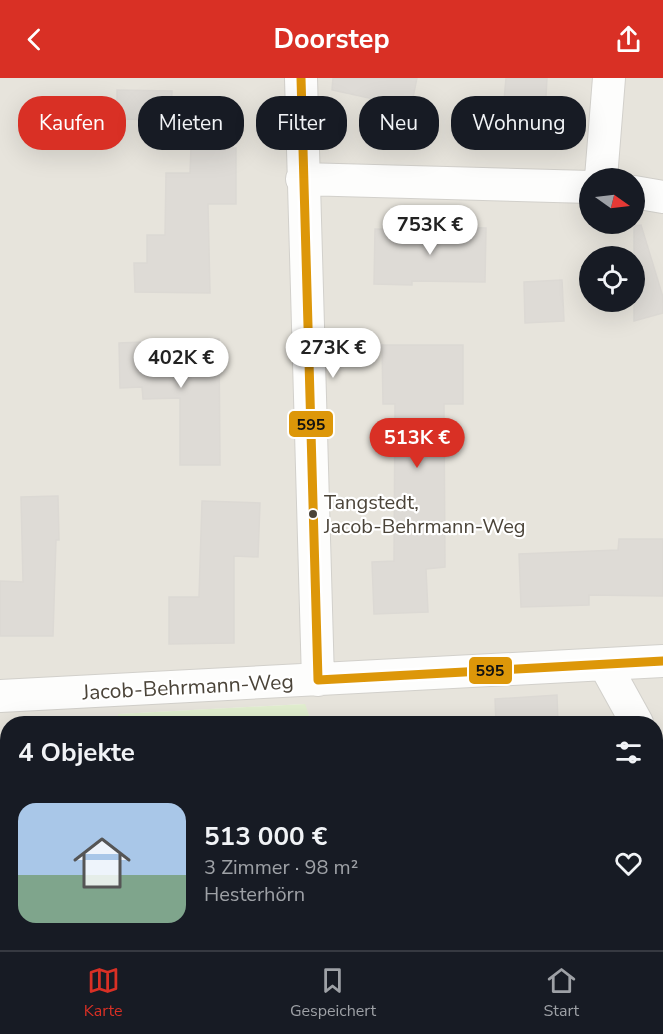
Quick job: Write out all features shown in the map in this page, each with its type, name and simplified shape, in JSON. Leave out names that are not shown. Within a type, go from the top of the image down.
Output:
[{"type":"street","points":[[301,78],[302,179],[318,681]]},
{"type":"street","points":[[602,168],[609,78]]},
{"type":"street","points":[[302,179],[579,187]]},
{"type":"street","points":[[645,194],[663,197]]},
{"type":"street","name":"Jacob-Behrmann-Weg","points":[[0,696],[663,661]]},
{"type":"street","points":[[605,665],[633,716]]},
{"type":"shaded area","points":[[0,78],[663,78],[663,716],[309,716],[304,704],[119,714],[119,716],[0,716]]},
{"type":"green space","points":[[305,704],[309,716],[118,716],[118,714]]},
{"type":"building","points":[[333,78],[417,78],[413,96],[360,96],[332,90]]},
{"type":"building","points":[[506,78],[547,78],[546,96],[504,96]]},
{"type":"building","points":[[117,90],[172,91],[172,96],[138,96],[138,119],[126,119],[126,96],[117,96]]},
{"type":"building","points":[[191,150],[236,150],[236,204],[208,204],[210,293],[135,292],[134,263],[147,263],[147,235],[165,235],[166,173],[190,173]]},
{"type":"building","points":[[448,227],[486,228],[485,282],[412,281],[412,285],[374,284],[375,229],[448,231]]},
{"type":"building","points":[[634,234],[644,234],[663,297],[663,313],[634,321],[634,312],[645,312],[645,246],[634,246]]},
{"type":"building","points":[[562,280],[564,321],[525,323],[524,282]]},
{"type":"building","points":[[219,339],[220,465],[180,465],[180,398],[143,399],[142,387],[120,388],[119,343]]},
{"type":"building","points":[[382,345],[463,345],[463,404],[444,404],[445,567],[426,569],[428,612],[374,614],[372,562],[394,561],[395,404],[383,404]]},
{"type":"building","points":[[58,496],[59,540],[56,540],[53,636],[0,636],[0,581],[23,582],[21,497]]},
{"type":"building","points":[[202,501],[260,503],[258,557],[234,556],[234,643],[169,644],[169,597],[199,597]]},
{"type":"building","points":[[619,539],[663,539],[663,596],[589,595],[589,605],[521,607],[519,554],[618,550]]},
{"type":"building","points":[[557,695],[558,716],[496,716],[495,699]]},
{"type":"transit line","name":"595","points":[[301,78],[318,680]]},
{"type":"transit line","name":"595","points":[[318,680],[663,661]]},
{"type":"place","name":"Tangstedt, Jacob-Behrmann-Weg","points":[[313,514]]}]
